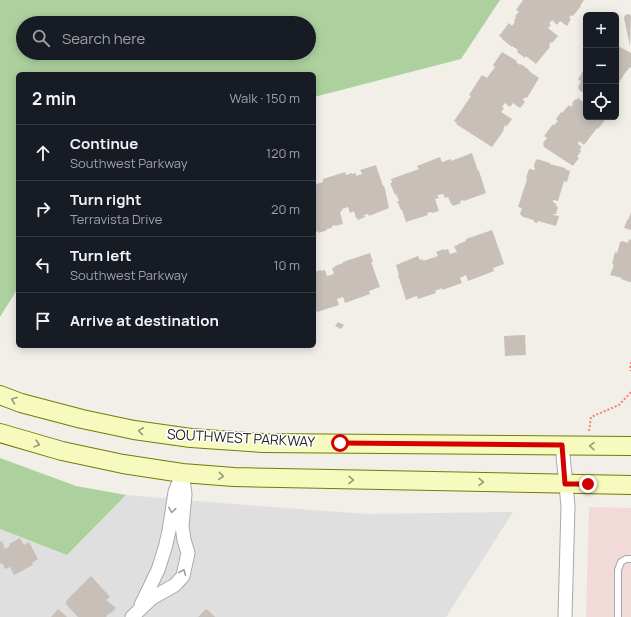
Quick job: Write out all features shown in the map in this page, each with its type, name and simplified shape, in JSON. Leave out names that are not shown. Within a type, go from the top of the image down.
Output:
[{"type":"main road","name":"SOUTHWEST PARKWAY","points":[[0,395],[22,403],[82,419],[134,430],[190,438],[263,442],[631,446]]},
{"type":"main road","points":[[0,433],[62,451],[123,464],[182,473],[234,477],[631,485]]},
{"type":"street","points":[[562,445],[568,506],[565,617]]},
{"type":"street","points":[[135,614],[158,570],[169,531],[175,492],[182,473]]},
{"type":"street","points":[[135,614],[152,598],[175,585],[183,576],[188,553],[182,526],[185,494],[182,473]]},
{"type":"lane","points":[[618,617],[618,570],[621,562],[626,559],[631,559]]},
{"type":"path","points":[[631,362],[631,371]]},
{"type":"path","points":[[589,434],[591,417],[619,405],[631,392]]},
{"type":"shaded area","points":[[126,495],[366,514],[513,512],[446,617],[0,617],[0,529],[67,555]]},
{"type":"shaded area","points":[[589,507],[631,508],[631,617],[586,617]]},
{"type":"green space","points":[[0,0],[500,0],[461,59],[316,96],[316,72],[16,72],[16,291],[0,317]]},
{"type":"green space","points":[[0,458],[76,486],[126,495],[67,555],[0,529]]},
{"type":"building","points":[[523,0],[584,0],[573,16],[571,15],[569,18],[571,19],[567,26],[560,21],[557,25],[552,20],[549,24],[551,25],[548,28],[558,36],[552,43],[551,42],[549,45],[550,47],[536,64],[526,56],[525,58],[517,52],[518,50],[499,36],[509,23],[512,26],[515,22],[515,16],[519,12],[516,10]]},
{"type":"building","points":[[629,14],[631,16],[630,46],[624,18],[625,15]]},
{"type":"building","points":[[619,47],[631,53],[631,68],[630,67],[619,82]]},
{"type":"building","points":[[502,52],[517,61],[516,62],[520,65],[521,64],[539,78],[527,98],[525,97],[523,100],[525,102],[520,108],[513,103],[510,107],[505,103],[502,107],[504,108],[501,112],[512,119],[507,126],[506,125],[503,128],[502,133],[492,147],[456,124],[457,123],[454,121],[471,96],[469,95],[482,75],[487,78],[495,67],[493,65]]},
{"type":"building","points":[[583,71],[583,92],[579,90],[578,87],[581,81],[578,80]]},
{"type":"building","points":[[578,98],[583,102],[583,120],[605,120],[584,145],[579,141],[578,144],[582,147],[577,157],[579,158],[573,166],[544,147],[543,143],[547,138],[544,136],[553,124],[554,125],[558,121],[556,119],[561,112],[562,113],[569,105],[571,107],[573,104],[572,103],[575,99],[576,100]]},
{"type":"building","points":[[472,153],[486,193],[460,201],[461,203],[453,206],[448,197],[445,198],[443,194],[437,195],[439,198],[435,199],[439,211],[427,213],[428,215],[406,222],[397,201],[399,201],[390,183],[392,183],[391,179],[419,169],[417,166],[440,157],[442,162],[451,159],[451,161]]},
{"type":"building","points":[[537,159],[570,171],[567,182],[564,181],[558,201],[553,200],[558,207],[556,214],[553,214],[559,216],[556,226],[538,221],[537,223],[534,222],[534,220],[523,217],[520,214],[522,208],[518,207],[529,169],[535,170],[534,167]]},
{"type":"building","points":[[376,165],[385,189],[389,208],[369,216],[368,214],[364,215],[365,217],[358,220],[354,211],[350,213],[348,207],[342,209],[340,212],[343,224],[332,226],[332,228],[319,233],[318,231],[316,232],[316,184],[323,182],[323,179],[345,172],[346,175],[356,173],[356,176],[362,174],[360,170]]},
{"type":"building","points":[[631,212],[631,230],[624,228]]},
{"type":"building","points":[[492,230],[504,264],[493,268],[494,271],[468,281],[466,275],[460,278],[462,283],[442,290],[442,288],[435,291],[436,293],[418,299],[417,296],[406,300],[396,265],[418,256],[420,260],[423,259],[423,261],[438,256],[436,252],[444,249],[448,249],[450,254],[457,252],[454,246],[466,241],[466,239]]},
{"type":"building","points":[[629,239],[631,240],[631,282],[610,275],[614,265],[612,264],[615,252],[617,253],[620,242],[622,241],[628,243]]},
{"type":"building","points":[[370,253],[373,262],[371,262],[380,287],[369,291],[370,294],[345,303],[343,297],[337,299],[339,305],[317,312],[316,271],[325,270],[327,276],[334,274],[332,268],[343,262]]},
{"type":"building","points":[[338,322],[344,325],[341,329],[335,326]]},
{"type":"building","points":[[525,335],[526,355],[505,356],[504,336]]},
{"type":"building","points":[[20,538],[24,545],[29,542],[38,559],[32,563],[33,565],[14,575],[10,567],[5,569],[2,563],[0,564],[0,542],[2,541],[5,549],[10,546],[9,544]]},
{"type":"building","points":[[91,576],[110,597],[106,600],[116,608],[106,617],[78,617],[65,603]]},
{"type":"building","points":[[58,609],[67,617],[51,617]]},
{"type":"building","points":[[206,609],[208,610],[215,617],[198,617]]},
{"type":"route","points":[[340,443],[562,445],[565,484],[588,484]]}]
